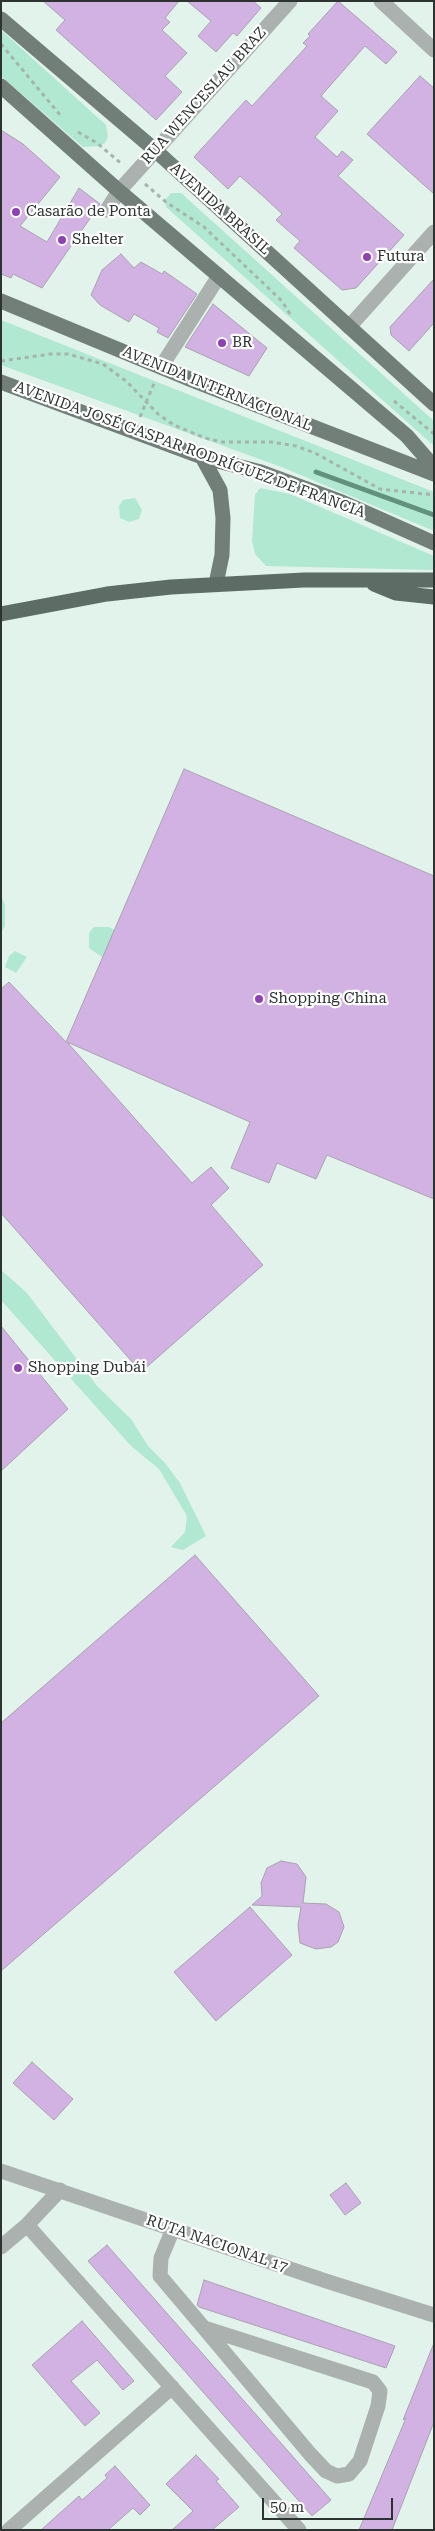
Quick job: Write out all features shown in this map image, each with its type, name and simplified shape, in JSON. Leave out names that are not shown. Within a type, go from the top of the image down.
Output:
[{"type":"highway","points":[[1,614],[107,594],[216,584],[304,580],[434,580]]},
{"type":"highway","points":[[368,581],[396,593],[434,597]]},
{"type":"main road","name":"AVENIDA BRASIL","points":[[1,19],[155,150],[434,404]]},
{"type":"main road","points":[[1,86],[119,191],[407,436],[434,467]]},
{"type":"main road","name":"AVENIDA INTERNACIONAL","points":[[1,301],[161,367],[434,474]]},
{"type":"main road","name":"AVENIDA JOSÉ GASPAR RODRÍGUEZ DE FRANCIA","points":[[1,382],[202,457],[261,472],[333,499],[434,543]]},
{"type":"main road","points":[[202,457],[220,490],[223,518],[222,555],[216,584]]},
{"type":"street","name":"RUA WENCESLAU BRAZ","points":[[107,210],[119,191],[290,1]]},
{"type":"street","points":[[381,1],[434,50]]},
{"type":"street","points":[[349,327],[434,232]]},
{"type":"street","points":[[161,367],[219,276]]},
{"type":"street","points":[[1,620],[29,608]]},
{"type":"street","name":"RUTA NACIONAL 17","points":[[1,2171],[434,2315]]},
{"type":"street","points":[[1,2247],[27,2225],[60,2190]]},
{"type":"street","points":[[27,2225],[299,2530]]},
{"type":"street","points":[[173,2229],[161,2258],[160,2276],[204,2328],[326,2472],[337,2476],[349,2474],[360,2461],[378,2406],[380,2391],[372,2382],[204,2328]]},
{"type":"street","points":[[9,2530],[172,2387]]},
{"type":"path","points":[[1,44],[65,121]]},
{"type":"path","points":[[72,128],[97,143],[166,202],[204,227],[282,301],[294,321]]},
{"type":"path","points":[[1,361],[51,354],[68,354],[103,364],[126,381],[158,414],[174,425],[205,438],[222,442],[271,442],[296,446],[315,453],[380,489],[434,495]]},
{"type":"path","points":[[134,432],[161,367]]},
{"type":"path","points":[[393,401],[434,434]]},
{"type":"green space","points":[[1,30],[106,125],[108,137],[105,143],[99,146],[83,147],[1,76]]},
{"type":"green space","points":[[171,193],[181,193],[434,421],[434,446],[166,207],[165,200]]},
{"type":"green space","points":[[1,320],[434,492],[434,531],[284,468],[1,365]]},
{"type":"green space","points":[[260,488],[290,494],[434,556],[434,570],[266,566],[255,554],[252,541],[255,495]]},
{"type":"green space","points":[[135,498],[142,510],[139,519],[129,522],[120,518],[119,506],[123,500]]},
{"type":"green space","points":[[1,895],[5,905],[5,926],[1,933]]},
{"type":"green space","points":[[94,927],[109,927],[117,931],[114,947],[102,957],[89,948],[89,933]]},
{"type":"green space","points":[[15,951],[27,957],[16,973],[5,967],[9,956]]},
{"type":"green space","points":[[1,1270],[27,1293],[97,1386],[131,1419],[148,1446],[165,1463],[180,1483],[206,1536],[183,1550],[171,1547],[185,1532],[187,1516],[159,1469],[131,1446],[1,1300]]},
{"type":"building","points":[[43,1],[179,1],[165,18],[170,22],[162,30],[187,53],[165,76],[182,92],[156,120],[56,30],[65,20]]},
{"type":"building","points":[[187,1],[253,1],[261,8],[237,36],[233,33],[216,52],[198,36],[211,21]]},
{"type":"building","points":[[338,1],[397,52],[386,64],[365,46],[321,96],[338,111],[315,137],[337,157],[342,151],[353,160],[338,176],[404,235],[356,288],[342,290],[294,248],[300,241],[276,220],[282,214],[265,198],[240,176],[228,189],[194,157],[246,100],[252,106],[307,46],[303,43],[310,36],[308,34]]},
{"type":"building","points":[[420,76],[434,88],[434,194],[367,134]]},
{"type":"building","points":[[1,130],[23,144],[60,177],[20,226],[47,242],[79,188],[100,204],[42,288],[13,274],[11,278],[1,274]]},
{"type":"building","points":[[121,254],[134,268],[141,262],[162,274],[164,271],[197,294],[168,338],[157,332],[159,328],[134,314],[129,322],[100,305],[91,295],[102,270]]},
{"type":"building","points":[[434,279],[434,323],[409,351],[391,335],[390,327]]},
{"type":"building","points":[[213,304],[267,348],[249,376],[185,347]]},
{"type":"building","name":"Shopping China","points":[[184,769],[434,876],[434,1199],[327,1155],[316,1179],[277,1163],[269,1183],[231,1168],[250,1122],[67,1042],[192,1183],[211,1167],[229,1188],[211,1205],[263,1265],[141,1372],[1,1213],[1,989],[9,982],[66,1042]]},
{"type":"building","name":"Shopping Dubái","points":[[1,1326],[68,1409],[1,1471]]},
{"type":"building","points":[[195,1555],[319,1696],[1,1971],[1,1723]]},
{"type":"building","points":[[281,1861],[297,1864],[306,1877],[303,1903],[326,1904],[339,1912],[344,1927],[338,1942],[331,1947],[316,1949],[300,1943],[298,1925],[301,1907],[252,1905],[262,1896],[261,1883],[267,1868]]},
{"type":"building","points":[[250,1907],[292,1955],[216,2021],[174,1972]]},
{"type":"building","points":[[32,2062],[73,2099],[54,2120],[13,2083]]},
{"type":"building","points":[[346,2183],[361,2203],[345,2215],[330,2195]]},
{"type":"building","points":[[107,2245],[331,2500],[312,2516],[88,2261]]},
{"type":"building","points":[[204,2280],[395,2346],[386,2368],[199,2307],[197,2305]]},
{"type":"building","points":[[82,2321],[134,2381],[123,2390],[97,2360],[71,2381],[100,2413],[85,2426],[32,2365]]},
{"type":"building","points":[[434,2343],[434,2422],[392,2530],[359,2530],[406,2418],[403,2420]]},
{"type":"building","points":[[196,2455],[219,2479],[216,2481],[239,2507],[212,2530],[172,2530],[193,2511],[166,2484]]},
{"type":"building","points":[[115,2466],[150,2505],[140,2515],[133,2508],[108,2530],[41,2530],[79,2496],[82,2500],[107,2478],[105,2475]]},
{"type":"waterway","points":[[316,472],[434,515]]},
{"type":"place","name":"Casarão de Ponta","points":[[16,212]]},
{"type":"place","name":"Shelter","points":[[62,240]]},
{"type":"place","name":"Futura","points":[[367,257]]},
{"type":"place","name":"BR","points":[[222,343]]},
{"type":"place","name":"Shopping China","points":[[259,999]]},
{"type":"place","name":"Shopping Dubái","points":[[18,1368]]}]
